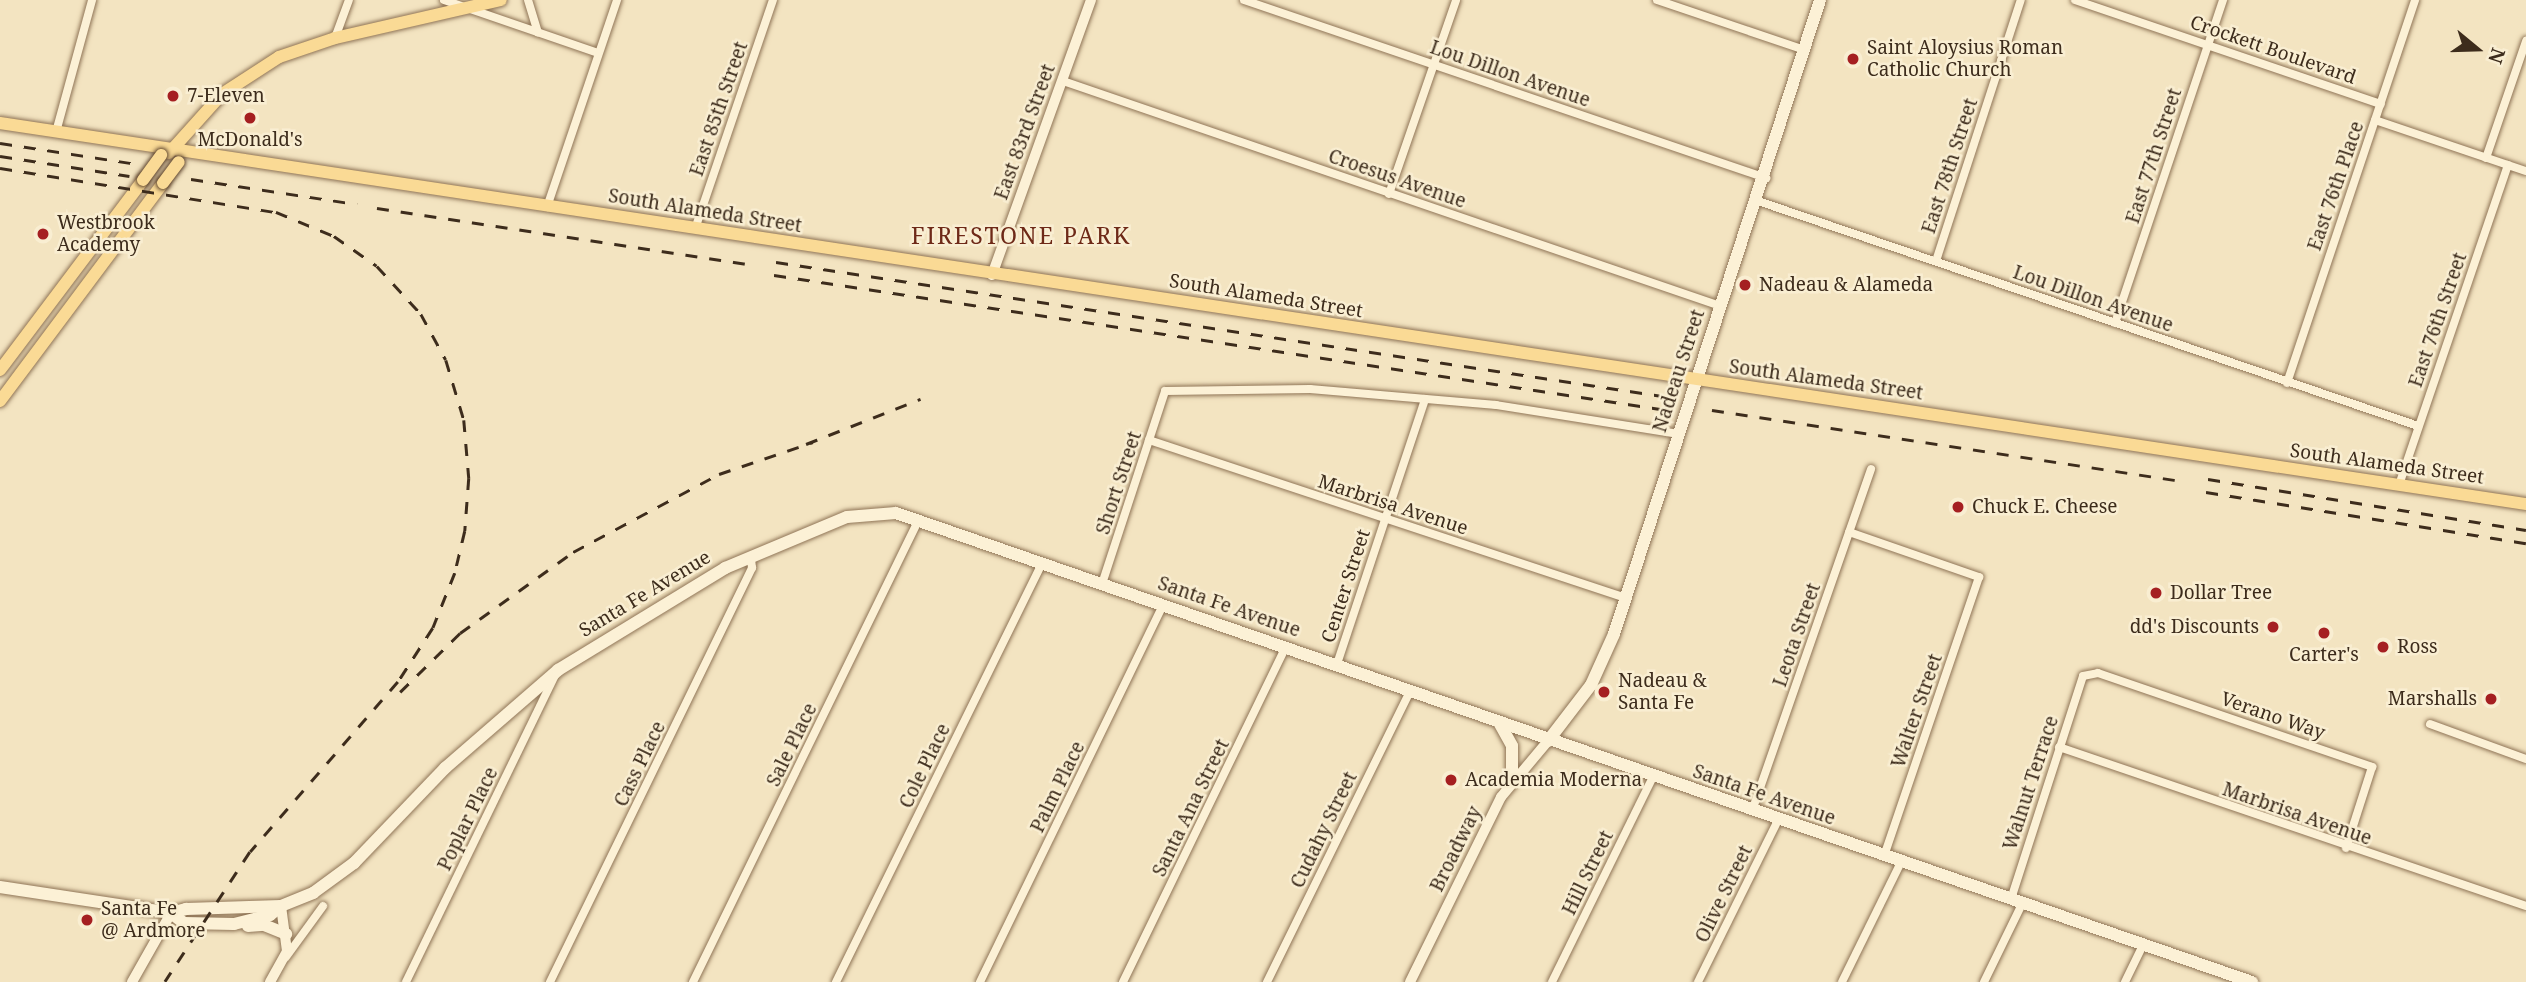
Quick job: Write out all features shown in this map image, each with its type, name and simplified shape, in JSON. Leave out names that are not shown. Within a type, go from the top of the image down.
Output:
[{"type":"main road","points":[[3,393],[163,183],[206,109],[250,72],[279,57],[335,38],[501,0]]},
{"type":"main road","name":"Nadeau Street","points":[[1548,741],[1591,685],[1626,598],[1720,306],[1766,178],[1820,0]]},
{"type":"main road","name":"South Alameda Street","points":[[0,123],[177,156],[547,207],[2526,504]]},
{"type":"main road","points":[[0,370],[161,155],[177,156]]},
{"type":"main road","name":"Santa Fe Avenue","points":[[171,913],[184,923],[234,924],[270,915],[281,906],[313,893],[341,874],[445,768],[558,670],[663,603],[751,558],[847,517],[896,513],[1337,664],[1548,741],[2252,982]]},
{"type":"main road","points":[[1500,724],[1512,746],[1512,781]]},
{"type":"main road","name":"Santa Fe Avenue","points":[[0,887],[171,913],[186,909],[281,906]]},
{"type":"main road","points":[[234,924],[264,925],[286,934]]},
{"type":"street","points":[[56,132],[92,0]]},
{"type":"street","points":[[335,38],[349,0]]},
{"type":"street","points":[[444,0],[598,53]]},
{"type":"street","points":[[528,0],[538,32]]},
{"type":"street","points":[[547,207],[617,0]]},
{"type":"street","name":"East 85th Street","points":[[695,229],[773,0]]},
{"type":"street","name":"East 83rd Street","points":[[992,275],[1091,0]]},
{"type":"street","name":"Lou Dillon Avenue","points":[[1244,0],[1766,178]]},
{"type":"street","points":[[1389,194],[1457,0]]},
{"type":"street","points":[[1657,0],[1805,50]]},
{"type":"street","name":"East 78th Street","points":[[1936,261],[2021,0]]},
{"type":"street","name":"Crockett Boulevard","points":[[2075,0],[2381,104]]},
{"type":"street","name":"East 77th Street","points":[[2115,323],[2223,0]]},
{"type":"street","name":"East 76th Place","points":[[2287,383],[2416,0]]},
{"type":"street","points":[[2486,158],[2526,41]]},
{"type":"street","name":"Croesus Avenue","points":[[1063,81],[1720,306]]},
{"type":"street","points":[[2375,120],[2526,171]]},
{"type":"street","name":"East 76th Street","points":[[2399,485],[2508,165]]},
{"type":"street","name":"Lou Dillon Avenue","points":[[1758,201],[2418,426]]},
{"type":"street","name":"Short Street","points":[[1102,584],[1166,391],[1310,389],[1425,399]]},
{"type":"street","points":[[1425,399],[1496,405],[1679,434]]},
{"type":"street","name":"Center Street","points":[[1337,664],[1425,399]]},
{"type":"street","name":"Marbrisa Avenue","points":[[1149,440],[1626,598]]},
{"type":"street","name":"Leota Street","points":[[1752,811],[1871,469]]},
{"type":"street","name":"Sale Place","points":[[693,982],[918,521]]},
{"type":"street","name":"Walter Street","points":[[1849,532],[1979,577],[1884,856]]},
{"type":"street","name":"Cass Place","points":[[550,982],[752,568],[751,558]]},
{"type":"street","name":"Cole Place","points":[[835,982],[1042,563]]},
{"type":"street","name":"Palm Place","points":[[980,982],[1163,606]]},
{"type":"street","name":"Santa Ana Street","points":[[1123,982],[1286,647]]},
{"type":"street","name":"Poplar Place","points":[[406,982],[558,670]]},
{"type":"street","name":"Verano Way","points":[[2082,676],[2098,673],[2372,767],[2346,848]]},
{"type":"street","name":"Walnut Terrace","points":[[1984,982],[2017,901],[2059,747],[2082,676]]},
{"type":"street","name":"Cudahy Street","points":[[1267,982],[1410,691]]},
{"type":"street","points":[[2430,724],[2526,759]]},
{"type":"street","name":"Broadway","points":[[1410,982],[1512,781],[1548,741]]},
{"type":"street","name":"Marbrisa Avenue","points":[[2059,747],[2346,848],[2526,905]]},
{"type":"street","name":"Hill Street","points":[[1552,982],[1653,777]]},
{"type":"street","name":"Olive Street","points":[[1698,982],[1779,820]]},
{"type":"street","points":[[1842,982],[1902,862]]},
{"type":"street","points":[[281,906],[286,934],[285,958]]},
{"type":"street","points":[[270,982],[323,906]]},
{"type":"street","points":[[132,982],[171,913]]},
{"type":"street","points":[[2125,982],[2144,943]]},
{"type":"railway","points":[[0,143],[131,163]]},
{"type":"railway","points":[[0,156],[129,176]]},
{"type":"railway","points":[[0,168],[276,212],[334,236],[377,266],[421,314],[446,360],[464,420],[469,478],[465,531],[455,573],[433,628],[398,682],[250,852],[165,982]]},
{"type":"railway","points":[[191,179],[357,204]]},
{"type":"railway","points":[[377,208],[754,265]]},
{"type":"railway","points":[[776,262],[1669,397]]},
{"type":"railway","points":[[774,275],[1667,410]]},
{"type":"railway","points":[[806,444],[920,399]]},
{"type":"railway","points":[[1712,410],[2186,482]]},
{"type":"railway","points":[[400,692],[460,633],[573,552],[719,474],[813,442]]},
{"type":"railway","points":[[2208,479],[2526,530]]},
{"type":"railway","points":[[2206,492],[2526,543]]},
{"type":"place","name":"Saint Aloysius Roman Catholic Church","points":[[1853,59]]},
{"type":"place","name":"7-Eleven","points":[[173,96]]},
{"type":"place","name":"McDonald's","points":[[250,118]]},
{"type":"place","name":"Westbrook Academy","points":[[43,234]]},
{"type":"place","name":"Nadeau & Alameda","points":[[1745,285]]},
{"type":"place","name":"Chuck E. Cheese","points":[[1958,507]]},
{"type":"place","name":"Dollar Tree","points":[[2156,593]]},
{"type":"place","name":"dd's Discounts","points":[[2273,627]]},
{"type":"place","name":"Carter's","points":[[2324,633]]},
{"type":"place","name":"Ross","points":[[2383,647]]},
{"type":"place","name":"Nadeau & Santa Fe","points":[[1604,692]]},
{"type":"place","name":"Marshalls","points":[[2491,699]]},
{"type":"place","name":"Academia Moderna","points":[[1451,780]]},
{"type":"place","name":"Santa Fe @ Ardmore","points":[[87,920]]},
{"type":"district","name":"FIRESTONE PARK","points":[[1021,235]]}]
